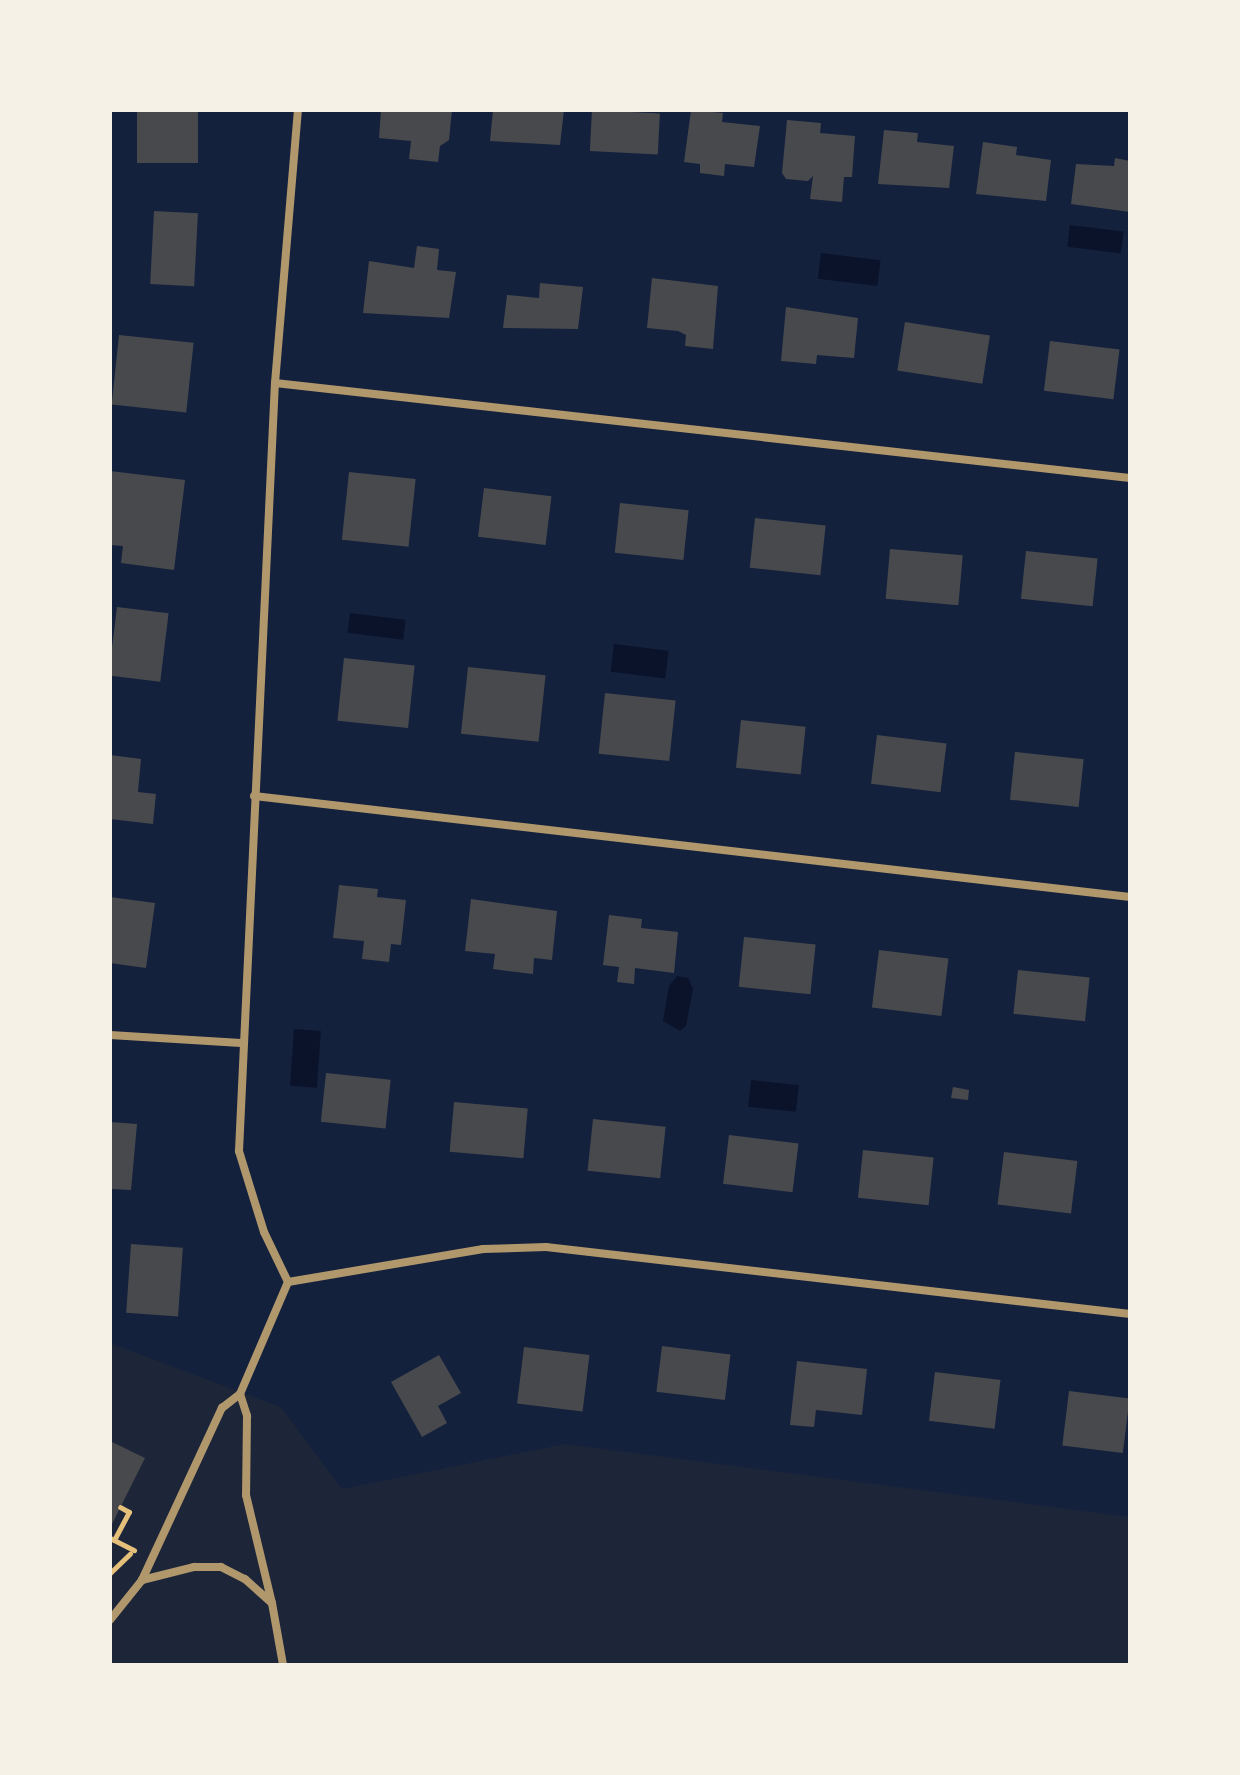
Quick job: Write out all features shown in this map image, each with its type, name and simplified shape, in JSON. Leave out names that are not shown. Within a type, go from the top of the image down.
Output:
[{"type":"street","points":[[110,1620],[142,1580],[222,1408],[240,1394],[288,1282],[264,1232],[239,1151],[241,1043],[275,383],[298,110]]},
{"type":"street","points":[[275,383],[1130,478]]},
{"type":"street","points":[[254,796],[1130,897]]},
{"type":"street","points":[[110,1035],[241,1043]]},
{"type":"street","points":[[288,1282],[483,1249],[546,1247],[1130,1314]]},
{"type":"street","points":[[240,1394],[247,1416],[246,1495],[272,1603],[283,1665]]},
{"type":"street","points":[[142,1580],[171,1570],[221,1567],[245,1579],[272,1603]]},
{"type":"path","points":[[120,1507],[129,1512],[112,1539],[134,1550]]},
{"type":"shaded area","points":[[1070,225],[1124,232],[1121,253],[1067,247]]},
{"type":"shaded area","points":[[821,253],[881,260],[877,286],[818,279]]},
{"type":"shaded area","points":[[350,613],[406,620],[403,640],[348,633]]},
{"type":"shaded area","points":[[614,644],[669,651],[665,678],[611,672]]},
{"type":"shaded area","points":[[677,976],[688,978],[693,989],[686,1026],[680,1031],[663,1021],[669,986]]},
{"type":"shaded area","points":[[294,1029],[321,1031],[317,1088],[290,1086]]},
{"type":"shaded area","points":[[751,1080],[799,1085],[796,1112],[748,1107]]},
{"type":"shaded area","points":[[110,1343],[281,1407],[342,1489],[565,1444],[1130,1517],[1130,1665],[110,1665]]},
{"type":"building","points":[[137,110],[198,110],[198,163],[137,163]]},
{"type":"building","points":[[381,110],[452,110],[449,140],[440,146],[438,162],[409,159],[411,141],[379,138]]},
{"type":"building","points":[[493,110],[564,110],[560,145],[490,141]]},
{"type":"building","points":[[592,110],[660,114],[658,155],[590,151]]},
{"type":"building","points":[[691,110],[723,113],[722,122],[760,126],[754,167],[725,164],[724,176],[700,173],[700,164],[684,162]]},
{"type":"building","points":[[787,120],[821,123],[820,133],[855,136],[852,177],[844,177],[842,202],[810,199],[813,176],[808,181],[786,179],[782,173]]},
{"type":"building","points":[[884,130],[918,133],[917,142],[954,146],[949,188],[878,184]]},
{"type":"building","points":[[983,142],[1017,147],[1016,155],[1051,160],[1046,201],[976,194]]},
{"type":"building","points":[[1115,158],[1130,161],[1130,212],[1071,204],[1076,164],[1114,166]]},
{"type":"building","points":[[154,211],[198,213],[194,286],[150,284]]},
{"type":"building","points":[[417,246],[439,249],[437,270],[456,272],[449,318],[363,313],[369,261],[414,268]]},
{"type":"building","points":[[652,278],[718,286],[713,349],[685,346],[686,335],[678,331],[647,328]]},
{"type":"building","points":[[540,283],[583,287],[578,329],[503,328],[507,295],[539,298]]},
{"type":"building","points":[[786,307],[858,318],[854,358],[817,355],[816,364],[781,361]]},
{"type":"building","points":[[905,322],[990,335],[982,384],[897,370]]},
{"type":"building","points":[[119,335],[194,343],[186,412],[112,405]]},
{"type":"building","points":[[1050,341],[1119,350],[1113,399],[1044,391]]},
{"type":"building","points":[[110,471],[185,480],[174,570],[121,563],[123,546],[110,545]]},
{"type":"building","points":[[349,472],[416,479],[409,547],[342,540]]},
{"type":"building","points":[[484,488],[551,496],[546,545],[478,537]]},
{"type":"building","points":[[620,503],[689,510],[683,560],[615,553]]},
{"type":"building","points":[[755,518],[826,525],[820,575],[750,568]]},
{"type":"building","points":[[890,549],[963,555],[958,605],[886,599]]},
{"type":"building","points":[[1026,551],[1098,559],[1093,606],[1021,599]]},
{"type":"building","points":[[117,607],[169,613],[160,682],[110,676]]},
{"type":"building","points":[[344,658],[415,665],[408,728],[337,721]]},
{"type":"building","points":[[468,667],[546,675],[539,742],[461,734]]},
{"type":"building","points":[[605,693],[676,700],[669,761],[599,754]]},
{"type":"building","points":[[741,720],[806,727],[801,775],[736,768]]},
{"type":"building","points":[[877,735],[946,744],[941,792],[871,784]]},
{"type":"building","points":[[1015,752],[1084,759],[1079,807],[1010,800]]},
{"type":"building","points":[[110,755],[141,759],[138,792],[156,794],[153,824],[110,819]]},
{"type":"building","points":[[339,885],[378,889],[377,897],[406,900],[401,945],[391,944],[389,962],[362,959],[364,941],[333,938]]},
{"type":"building","points":[[110,897],[155,903],[146,968],[110,963]]},
{"type":"building","points":[[471,899],[557,911],[552,960],[534,958],[533,974],[493,969],[495,954],[465,951]]},
{"type":"building","points":[[609,915],[642,919],[641,928],[678,932],[674,973],[635,968],[634,984],[617,982],[619,967],[603,965]]},
{"type":"building","points":[[744,937],[816,945],[810,994],[739,987]]},
{"type":"building","points":[[879,950],[948,959],[941,1016],[872,1008]]},
{"type":"building","points":[[1018,970],[1090,978],[1085,1021],[1013,1014]]},
{"type":"building","points":[[326,1073],[391,1080],[386,1129],[321,1122]]},
{"type":"building","points":[[953,1087],[969,1090],[968,1100],[951,1098]]},
{"type":"building","points":[[454,1102],[528,1108],[523,1158],[450,1152]]},
{"type":"building","points":[[593,1119],[666,1127],[660,1178],[588,1171]]},
{"type":"building","points":[[110,1122],[137,1124],[131,1190],[110,1189]]},
{"type":"building","points":[[729,1135],[798,1144],[793,1192],[723,1184]]},
{"type":"building","points":[[863,1150],[934,1157],[929,1205],[858,1198]]},
{"type":"building","points":[[1004,1152],[1077,1161],[1071,1214],[998,1205]]},
{"type":"building","points":[[131,1244],[183,1248],[178,1316],[126,1313]]},
{"type":"building","points":[[662,1346],[730,1354],[725,1400],[656,1392]]},
{"type":"building","points":[[524,1347],[590,1355],[583,1412],[517,1404]]},
{"type":"building","points":[[439,1355],[461,1393],[438,1406],[447,1423],[422,1437],[391,1382]]},
{"type":"building","points":[[797,1361],[867,1369],[862,1415],[816,1410],[814,1427],[790,1425]]},
{"type":"building","points":[[935,1372],[1001,1380],[995,1429],[929,1421]]},
{"type":"building","points":[[1069,1391],[1130,1398],[1123,1453],[1062,1446]]},
{"type":"building","points":[[110,1441],[145,1458],[110,1528]]}]
